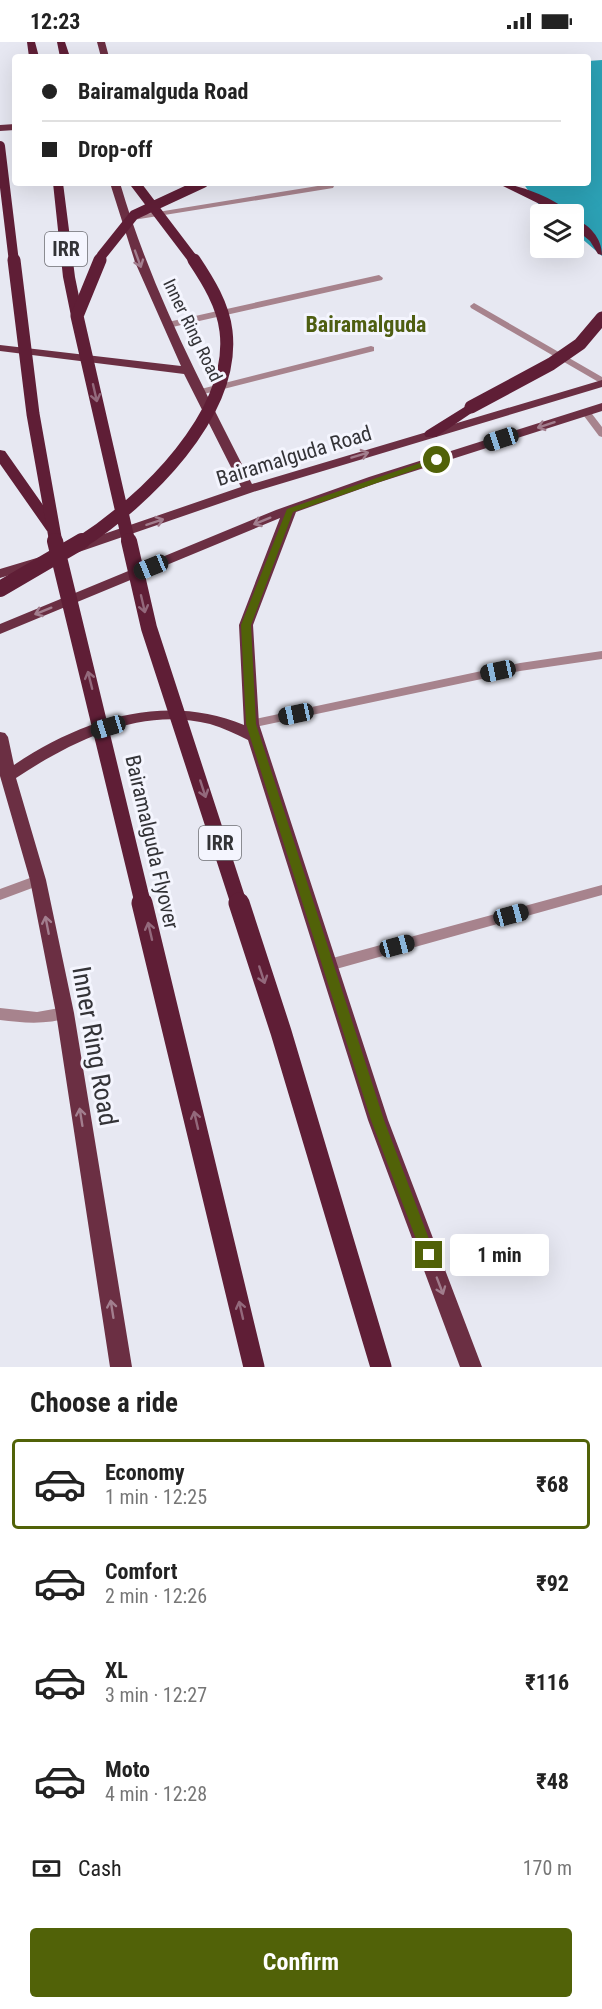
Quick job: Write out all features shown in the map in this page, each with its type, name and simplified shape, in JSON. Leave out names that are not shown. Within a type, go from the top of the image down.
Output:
[{"type":"highway","name":"Bairamalguda Flyover","points":[[0,146],[33,414],[52,528],[254,1367]]},
{"type":"highway","name":"IRR","points":[[57,186],[69,277],[77,316],[149,628],[281,1032],[381,1367]]},
{"type":"highway","points":[[0,589],[32,572],[110,522],[167,470],[204,423],[226,372],[226,328],[210,286],[169,225],[137,186]]},
{"type":"highway","points":[[77,316],[102,255],[134,215],[197,186]]},
{"type":"highway","points":[[509,186],[550,204]]},
{"type":"highway","points":[[584,229],[594,238],[602,252]]},
{"type":"highway","points":[[431,434],[471,406],[551,364],[580,344],[602,318]]},
{"type":"highway","points":[[0,454],[52,528]]},
{"type":"main road","name":"Inner Ring Road","points":[[116,186],[124,220],[152,297],[248,489]]},
{"type":"main road","points":[[0,348],[190,371]]},
{"type":"main road","name":"Bairamalguda Road","points":[[0,574],[248,489],[602,382]]},
{"type":"main road","points":[[0,629],[290,510],[373,480],[602,408]]},
{"type":"main road","points":[[290,510],[246,625],[254,731],[378,1120],[471,1367]]},
{"type":"main road","points":[[6,783],[70,738],[126,721],[155,716],[198,716],[254,731]]},
{"type":"main road","name":"Inner Ring Road","points":[[0,737],[6,783],[38,880],[65,1013],[121,1367]]},
{"type":"street","points":[[124,220],[330,186]]},
{"type":"street","points":[[168,325],[379,278]]},
{"type":"street","points":[[474,306],[602,382]]},
{"type":"street","points":[[200,392],[370,349]]},
{"type":"street","points":[[586,412],[602,434]]},
{"type":"street","points":[[254,731],[520,667],[602,656]]},
{"type":"street","points":[[0,895],[38,880]]},
{"type":"street","points":[[329,965],[602,890]]},
{"type":"street","points":[[0,1014],[37,1018],[65,1013]]},
{"type":"water","points":[[602,60],[602,256],[584,240],[584,204],[538,204],[525,186],[591,186],[591,61]]},
{"type":"district","name":"Bairamalguda","points":[[366,324]]},
{"type":"route","points":[[429,1255],[378,1120],[251,724],[246,625],[290,510],[437,460]]}]
